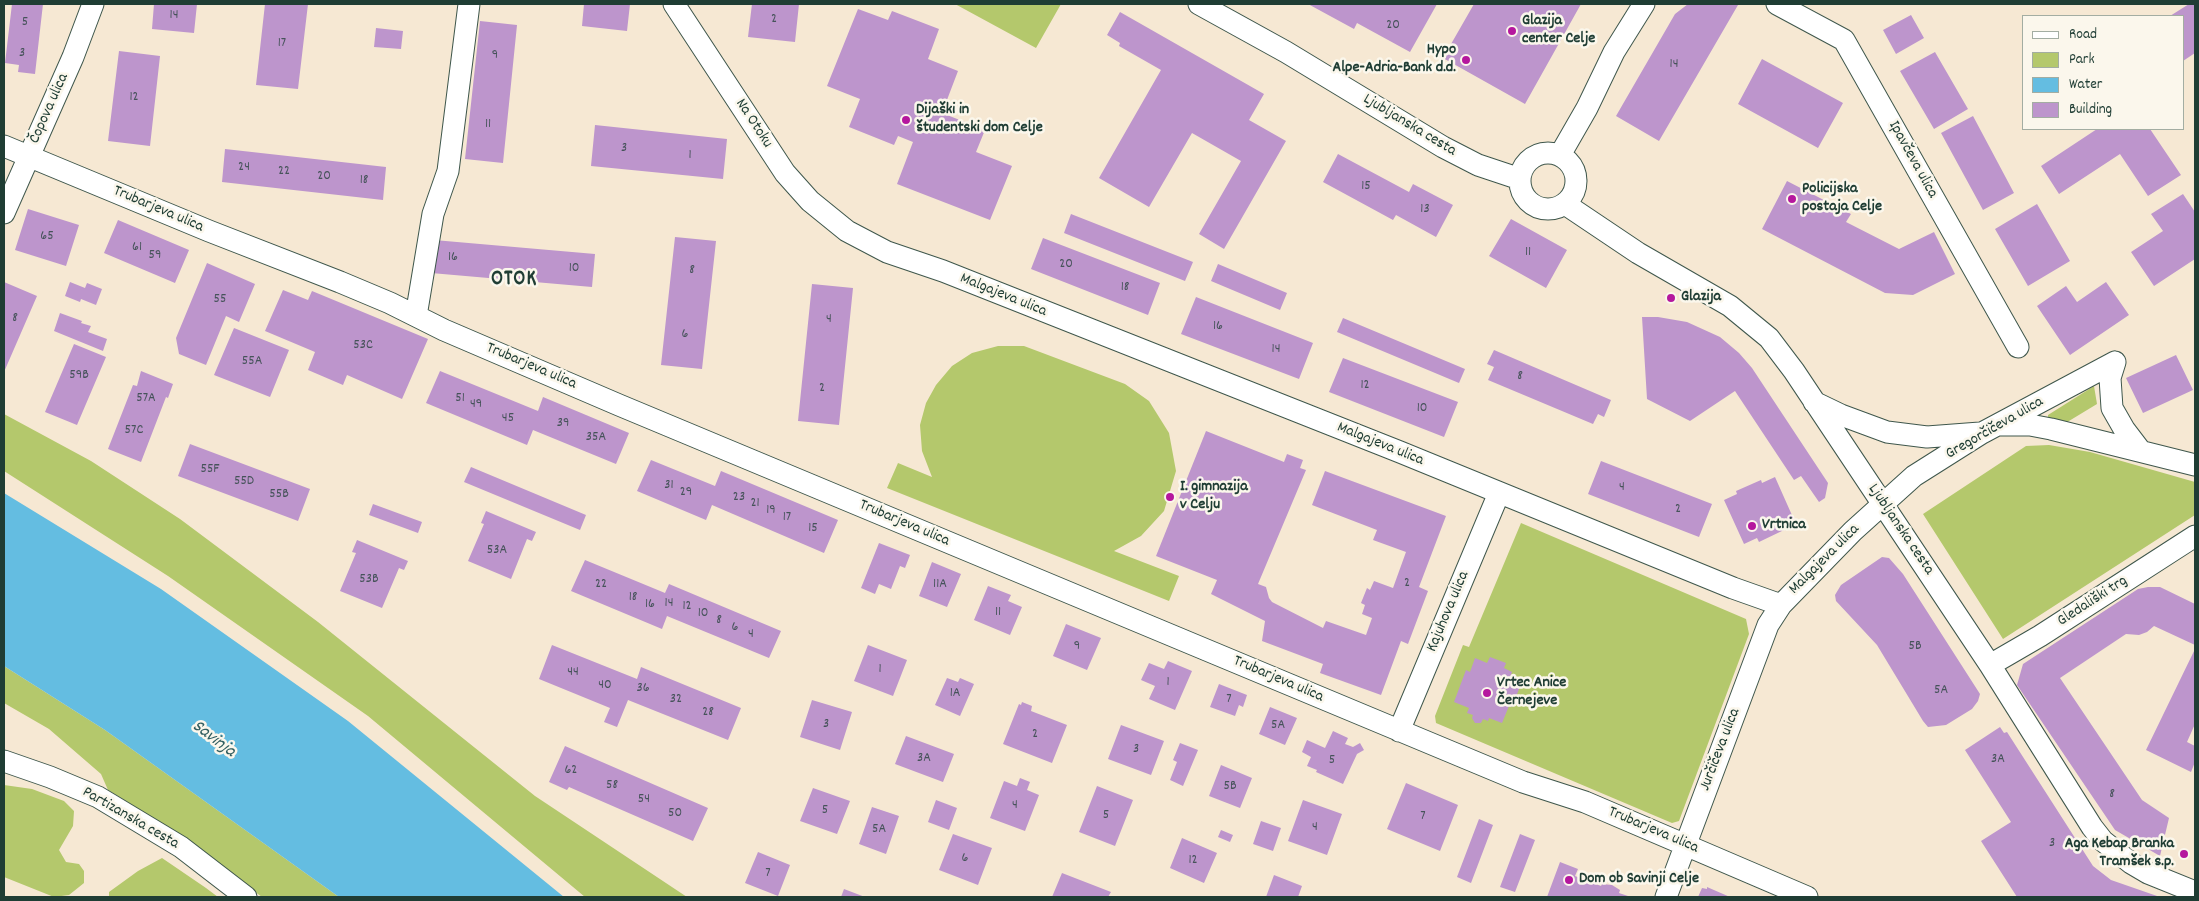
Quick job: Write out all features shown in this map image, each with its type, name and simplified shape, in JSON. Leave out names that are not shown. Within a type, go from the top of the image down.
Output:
[{"type":"street","name":"Čopova ulica","points":[[4,213],[74,57],[93,4]]},
{"type":"street","points":[[416,316],[433,214],[448,171],[469,4]]},
{"type":"street","name":"Na Otoku","points":[[674,4],[785,173],[810,201],[847,231]]},
{"type":"street","name":"Ljubljanska cesta","points":[[1199,4],[1286,52],[1443,147],[1478,165],[1520,179]]},
{"type":"street","points":[[1560,155],[1587,108],[1614,52],[1644,4]]},
{"type":"street","name":"Ipavčeva ulica","points":[[1777,4],[1844,40],[2018,348]]},
{"type":"street","name":"Trubarjeva ulica","points":[[4,146],[209,231],[340,282],[444,330],[619,405],[1523,782],[1585,802],[1806,897]]},
{"type":"street","points":[[1546,152],[1560,155],[1571,164],[1577,178],[1574,193],[1565,204],[1550,209],[1535,205],[1524,194],[1520,179],[1524,166],[1534,157],[1546,152]]},
{"type":"street","name":"Ljubljanska cesta","points":[[1565,204],[1638,253],[1730,306],[1768,338],[1794,371],[1990,665],[2092,828],[2103,841],[2130,863],[2148,873],[2195,892]]},
{"type":"street","name":"Malgajeva ulica","points":[[847,231],[887,252],[943,271],[1734,588],[1781,605],[1813,570],[1881,504]]},
{"type":"street","name":"Gregorčičeva ulica","points":[[1881,504],[1914,476],[1990,429],[2114,362],[2110,378],[2112,408],[2124,429],[2140,450]]},
{"type":"street","points":[[1814,401],[1840,415],[1887,432],[1927,437],[2030,426],[2140,450],[2195,465]]},
{"type":"street","name":"Kajuhova ulica","points":[[1399,731],[1499,493]]},
{"type":"street","name":"Gledališki trg","points":[[1990,665],[2047,632],[2195,536]]},
{"type":"street","name":"Jurčičeva ulica","points":[[1666,897],[1768,625],[1781,605]]},
{"type":"street","name":"Partizanska cesta","points":[[4,761],[50,777],[98,797],[181,847],[246,897]]},
{"type":"green space","points":[[955,4],[1061,4],[1036,48]]},
{"type":"green space","points":[[998,346],[1024,346],[1125,384],[1149,401],[1169,433],[1176,471],[1164,511],[1141,536],[1114,551],[1179,576],[1169,601],[887,488],[898,463],[932,477],[922,451],[920,425],[926,403],[936,385],[952,366],[972,353]]},
{"type":"green space","points":[[2094,386],[2097,404],[2064,424],[2048,419],[2048,415]]},
{"type":"green space","points":[[4,414],[91,461],[180,519],[318,622],[535,796],[687,897],[585,897],[368,716],[168,576],[4,471]]},
{"type":"green space","points":[[2049,445],[2090,452],[2195,482],[2195,515],[2003,639],[1923,514],[2026,446]]},
{"type":"green space","points":[[1521,523],[1746,619],[1749,634],[1679,821],[1672,823],[1436,723],[1435,716],[1463,645],[1469,647]]},
{"type":"green space","points":[[4,666],[105,730],[339,897],[262,897],[163,824],[108,790],[101,774],[49,729],[4,703]]},
{"type":"green space","points":[[4,785],[32,789],[64,801],[74,811],[73,826],[59,850],[66,862],[79,864],[84,871],[84,883],[69,895],[54,897],[4,877]]},
{"type":"green space","points":[[162,858],[218,897],[109,897],[109,892],[138,871]]},
{"type":"water","name":"Savinja","points":[[4,493],[161,589],[348,721],[564,897],[339,897],[105,730],[4,666]]},
{"type":"building","points":[[12,4],[43,4],[35,74],[18,72],[19,65],[5,63]]},
{"type":"building","points":[[154,4],[197,4],[194,33],[152,29]]},
{"type":"building","points":[[265,4],[308,4],[298,89],[256,85]]},
{"type":"building","points":[[584,4],[630,4],[627,31],[582,26]]},
{"type":"building","points":[[752,4],[799,4],[795,42],[748,37]]},
{"type":"building","points":[[1308,4],[1437,4],[1410,52],[1357,23],[1354,29]]},
{"type":"building","name":"Glazija center Celje","points":[[1474,4],[1581,4],[1525,104],[1443,58]]},
{"type":"building","points":[[1688,4],[1738,5],[1659,141],[1616,116],[1675,14]]},
{"type":"building","points":[[2189,4],[2195,4],[2195,53],[2184,60],[2184,15],[2172,15]]},
{"type":"building","name":"Dijaški in študentski dom Celje","points":[[858,9],[888,20],[892,11],[939,29],[928,59],[958,71],[942,113],[985,130],[976,152],[1012,166],[990,220],[897,184],[913,142],[898,136],[894,145],[849,127],[860,99],[827,86]]},
{"type":"building","points":[[1120,12],[1264,94],[1249,120],[1286,141],[1224,249],[1199,234],[1241,161],[1192,133],[1149,207],[1099,178],[1161,70],[1119,46],[1120,43],[1107,35]]},
{"type":"building","points":[[1911,15],[1924,38],[1896,54],[1883,30]]},
{"type":"building","points":[[480,21],[517,25],[503,163],[465,159]]},
{"type":"building","points":[[376,28],[403,31],[401,49],[374,47]]},
{"type":"building","points":[[119,51],[160,56],[150,146],[108,141]]},
{"type":"building","points":[[1935,52],[1968,109],[1934,129],[1900,71]]},
{"type":"building","points":[[1762,59],[1843,103],[1818,148],[1738,104]]},
{"type":"building","points":[[1973,116],[2014,193],[1983,210],[1941,133]]},
{"type":"building","points":[[595,125],[727,139],[723,179],[591,166]]},
{"type":"building","points":[[2095,130],[2151,130],[2181,175],[2148,196],[2120,154],[2059,194],[2041,166]]},
{"type":"building","points":[[225,149],[386,167],[383,200],[222,182]]},
{"type":"building","points":[[1338,154],[1409,192],[1413,184],[1453,205],[1436,237],[1396,215],[1393,220],[1323,182]]},
{"type":"building","points":[[1787,181],[1851,214],[1846,222],[1899,249],[1934,232],[1955,274],[1913,295],[1885,293],[1762,229]]},
{"type":"building","points":[[2183,194],[2195,212],[2195,259],[2154,286],[2131,252],[2163,231],[2151,214]]},
{"type":"building","points":[[2037,204],[2070,261],[2028,286],[1995,229]]},
{"type":"building","points":[[28,209],[79,225],[66,266],[15,250]]},
{"type":"building","points":[[1071,214],[1193,262],[1185,281],[1064,233]]},
{"type":"building","points":[[1511,219],[1567,250],[1546,288],[1489,256]]},
{"type":"building","points":[[118,220],[189,250],[175,283],[104,253]]},
{"type":"building","points":[[675,237],[716,241],[702,369],[661,365]]},
{"type":"building","points":[[1043,238],[1160,283],[1148,315],[1031,269]]},
{"type":"building","points":[[434,240],[595,254],[592,287],[431,273]]},
{"type":"building","points":[[207,263],[255,284],[239,322],[226,316],[206,365],[179,354],[176,338]]},
{"type":"building","points":[[1218,264],[1287,293],[1280,310],[1211,281]]},
{"type":"building","points":[[4,282],[37,296],[4,372]]},
{"type":"building","points":[[70,282],[85,288],[87,283],[102,289],[96,305],[81,299],[80,302],[65,296]]},
{"type":"building","points":[[2106,282],[2129,315],[2070,355],[2037,306],[2066,286],[2077,302]]},
{"type":"building","points":[[812,284],[853,288],[839,425],[798,421]]},
{"type":"building","points":[[283,290],[308,300],[312,291],[428,339],[402,399],[347,375],[343,385],[308,370],[315,352],[265,331]]},
{"type":"building","points":[[1196,297],[1313,343],[1299,379],[1181,334]]},
{"type":"building","points":[[60,313],[82,321],[81,323],[91,326],[88,332],[107,339],[103,351],[54,331]]},
{"type":"building","points":[[1642,317],[1658,317],[1687,322],[1720,337],[1739,353],[1752,368],[1828,483],[1825,498],[1819,502],[1801,476],[1794,480],[1735,391],[1690,421],[1647,399]]},
{"type":"building","points":[[1343,318],[1465,369],[1459,383],[1337,332]]},
{"type":"building","points":[[234,328],[289,350],[270,397],[214,375]]},
{"type":"building","points":[[74,344],[106,357],[77,425],[45,412]]},
{"type":"building","points":[[1494,350],[1611,400],[1604,417],[1598,414],[1593,424],[1488,380],[1494,367],[1487,364]]},
{"type":"building","points":[[2176,355],[2193,390],[2143,413],[2126,378]]},
{"type":"building","points":[[1343,358],[1458,402],[1444,437],[1329,392]]},
{"type":"building","points":[[141,371],[173,384],[168,398],[166,397],[141,462],[108,449],[133,385],[137,386]]},
{"type":"building","points":[[440,371],[538,411],[543,397],[629,433],[616,464],[533,430],[527,445],[426,403]]},
{"type":"building","points":[[1206,431],[1284,462],[1287,454],[1303,460],[1300,468],[1306,470],[1258,584],[1266,587],[1272,602],[1323,628],[1326,621],[1366,635],[1372,618],[1362,614],[1365,605],[1361,603],[1367,588],[1370,590],[1374,581],[1393,588],[1406,552],[1373,540],[1377,530],[1312,505],[1325,471],[1446,516],[1419,587],[1428,591],[1408,644],[1401,641],[1381,695],[1320,673],[1323,664],[1262,641],[1265,621],[1211,594],[1217,580],[1156,556]]},
{"type":"building","points":[[190,444],[310,489],[298,521],[178,476]]},
{"type":"building","points":[[651,460],[715,486],[721,471],[838,520],[824,553],[712,505],[706,520],[637,491]]},
{"type":"building","points":[[1601,461],[1712,504],[1699,537],[1588,494]]},
{"type":"building","points":[[471,467],[586,515],[580,530],[464,482]]},
{"type":"building","points":[[1775,477],[1795,522],[1783,527],[1784,530],[1759,542],[1757,538],[1744,544],[1724,500],[1737,494],[1736,491],[1761,480],[1762,483]]},
{"type":"building","points":[[373,504],[422,522],[418,533],[369,515]]},
{"type":"building","points":[[486,511],[536,532],[532,541],[527,539],[511,579],[468,561],[484,524],[481,523]]},
{"type":"building","points":[[357,540],[408,561],[404,570],[399,568],[382,608],[340,591],[356,553],[352,552]]},
{"type":"building","points":[[879,543],[910,555],[905,568],[900,566],[891,589],[879,584],[875,594],[861,588]]},
{"type":"building","points":[[1882,557],[1889,558],[1903,574],[1980,694],[1978,701],[1972,709],[1946,725],[1928,727],[1877,645],[1836,601],[1835,595],[1841,585]]},
{"type":"building","points":[[585,560],[665,593],[669,584],[781,631],[769,658],[667,616],[662,629],[571,591]]},
{"type":"building","points":[[932,562],[961,574],[947,607],[919,596]]},
{"type":"building","points":[[988,586],[1011,595],[1008,601],[1022,607],[1010,635],[974,620]]},
{"type":"building","points":[[2160,587],[2195,604],[2195,645],[2154,626],[2147,632],[2139,635],[2126,634],[2060,678],[2142,800],[2169,818],[2160,856],[2115,830],[2017,685],[2023,664],[2138,589]]},
{"type":"building","points":[[1066,624],[1101,638],[1087,670],[1053,656]]},
{"type":"building","points":[[552,645],[637,679],[641,667],[741,708],[728,740],[628,700],[617,727],[604,722],[610,708],[539,679]]},
{"type":"building","points":[[868,645],[907,660],[893,696],[854,681]]},
{"type":"building","points":[[2195,649],[2195,724],[2187,742],[2195,746],[2195,762],[2191,772],[2146,750]]},
{"type":"building","name":"Vrtec Anice Černejeve","points":[[1490,657],[1506,663],[1504,668],[1512,672],[1509,680],[1521,684],[1512,707],[1509,706],[1502,723],[1489,718],[1488,721],[1483,719],[1481,723],[1475,723],[1472,718],[1473,715],[1467,713],[1469,708],[1454,702],[1466,670],[1470,672],[1475,658],[1487,663]]},
{"type":"building","points":[[1168,661],[1192,671],[1175,710],[1149,699],[1155,686],[1141,680],[1149,663],[1164,669]]},
{"type":"building","points":[[947,678],[958,682],[960,678],[974,684],[960,716],[935,705]]},
{"type":"building","points":[[1219,684],[1247,695],[1243,707],[1239,705],[1235,716],[1210,707]]},
{"type":"building","points":[[812,700],[852,712],[840,750],[800,737]]},
{"type":"building","points":[[1022,702],[1032,706],[1031,711],[1067,725],[1052,763],[1003,744],[1019,704],[1021,705]]},
{"type":"building","points":[[1270,707],[1297,718],[1285,745],[1259,734]]},
{"type":"building","points":[[1121,725],[1164,741],[1151,775],[1108,759]]},
{"type":"building","points":[[2000,727],[2004,733],[2007,732],[2093,866],[2111,880],[2160,897],[2017,897],[1981,841],[2011,822],[1965,750]]},
{"type":"building","points":[[1333,731],[1348,738],[1345,744],[1353,747],[1360,743],[1364,750],[1357,754],[1343,784],[1307,766],[1311,757],[1302,752],[1307,740],[1325,748]]},
{"type":"building","points":[[906,736],[954,754],[943,782],[895,764]]},
{"type":"building","points":[[1180,743],[1198,750],[1183,786],[1170,780],[1177,762],[1173,760]]},
{"type":"building","points":[[565,746],[708,808],[693,841],[569,787],[567,790],[549,782]]},
{"type":"building","points":[[1221,765],[1252,778],[1240,808],[1209,796]]},
{"type":"building","points":[[1020,778],[1030,782],[1027,790],[1039,795],[1025,831],[990,818],[1004,781],[1017,786]]},
{"type":"building","points":[[1406,783],[1458,805],[1440,851],[1387,829]]},
{"type":"building","points":[[1097,786],[1133,800],[1115,846],[1079,832]]},
{"type":"building","points":[[813,788],[850,801],[837,834],[800,821]]},
{"type":"building","points":[[936,800],[957,808],[949,830],[928,822]]},
{"type":"building","points":[[1303,800],[1342,814],[1327,855],[1288,841]]},
{"type":"building","points":[[872,807],[899,816],[886,854],[859,844]]},
{"type":"building","points":[[1479,819],[1493,825],[1471,883],[1457,877]]},
{"type":"building","points":[[1261,821],[1281,828],[1273,851],[1253,844]]},
{"type":"building","points":[[1221,830],[1233,835],[1230,842],[1218,837]]},
{"type":"building","points":[[953,834],[992,848],[978,885],[939,870]]},
{"type":"building","points":[[1520,834],[1535,840],[1515,892],[1500,887]]},
{"type":"building","points":[[1182,838],[1217,853],[1204,883],[1170,868]]},
{"type":"building","points":[[758,852],[790,865],[778,896],[745,883]]},
{"type":"building","name":"Dom ob Savinji Celje","points":[[1560,862],[1578,869],[1575,876],[1601,886],[1602,884],[1612,885],[1620,890],[1619,893],[1631,897],[1547,897]]},
{"type":"building","points":[[1062,873],[1111,892],[1108,897],[1052,897]]},
{"type":"building","points":[[1274,875],[1302,886],[1298,897],[1266,897]]},
{"type":"building","points":[[1707,887],[1730,897],[1698,897],[1702,888],[1707,889]]},
{"type":"building","points":[[844,889],[865,897],[841,897]]},
{"type":"place","name":"Glazija center Celje","points":[[1512,31]]},
{"type":"place","name":"Hypo Alpe-Adria-Bank d.d.","points":[[1466,60]]},
{"type":"place","name":"Dijaški in študentski dom Celje","points":[[906,120]]},
{"type":"place","name":"Policijska postaja Celje","points":[[1792,199]]},
{"type":"place","name":"Glazija","points":[[1671,298]]},
{"type":"place","name":"I. gimnazija v Celju","points":[[1170,497]]},
{"type":"place","name":"Vrtnica","points":[[1752,526]]},
{"type":"place","name":"Vrtec Anice Černejeve","points":[[1487,693]]},
{"type":"place","name":"Aga Kebap Branka Tramšek s.p.","points":[[2184,854]]},
{"type":"place","name":"Dom ob Savinji Celje","points":[[1569,880]]},
{"type":"district","name":"OTOK","points":[[514,281]]}]
